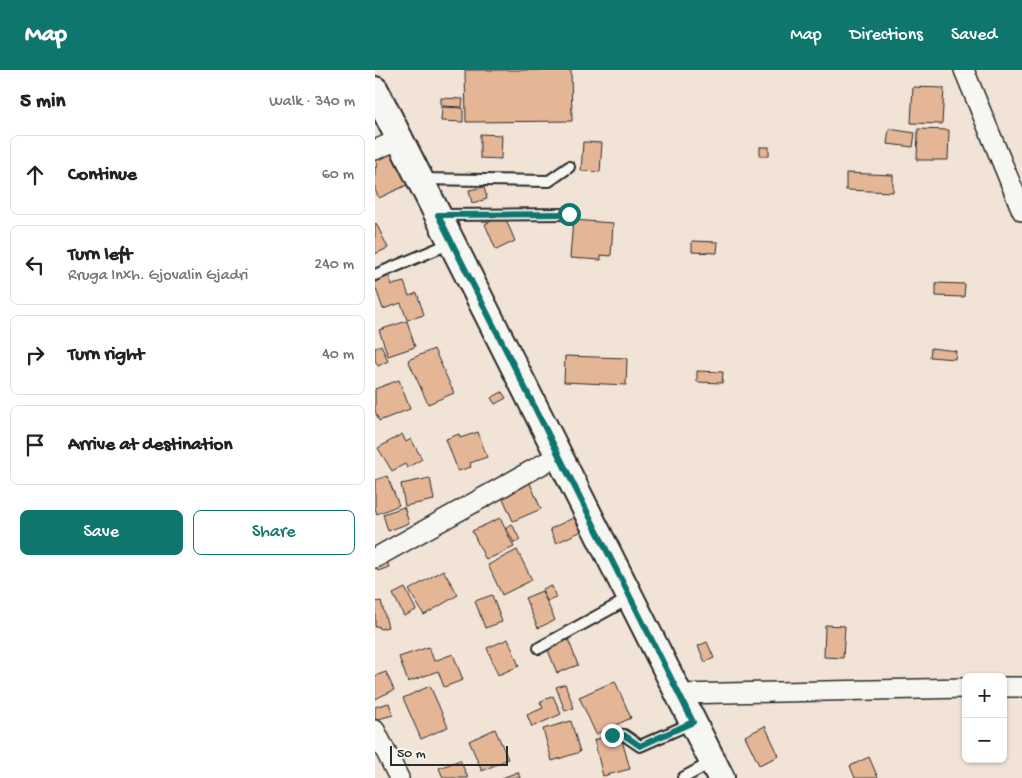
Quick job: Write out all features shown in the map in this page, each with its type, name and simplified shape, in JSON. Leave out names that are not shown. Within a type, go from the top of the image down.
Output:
[{"type":"main road","points":[[375,90],[717,770]]},
{"type":"street","points":[[964,70],[1022,211]]},
{"type":"street","points":[[375,150],[399,139]]},
{"type":"street","points":[[375,558],[559,455]]},
{"type":"street","points":[[1007,687],[1022,686]]},
{"type":"street","points":[[679,694],[962,688]]},
{"type":"street","points":[[375,730],[399,778]]},
{"type":"lane","points":[[420,179],[549,180],[569,167]]},
{"type":"lane","points":[[438,215],[569,214]]},
{"type":"lane","points":[[375,275],[452,243]]},
{"type":"lane","points":[[539,648],[631,598]]},
{"type":"lane","points":[[612,735],[624,735],[640,746],[693,722]]},
{"type":"lane","points":[[683,778],[717,770]]},
{"type":"building","points":[[465,70],[571,70],[572,121],[466,122]]},
{"type":"building","points":[[913,87],[944,88],[942,124],[911,123]]},
{"type":"building","points":[[441,98],[463,99],[462,107],[441,106]]},
{"type":"building","points":[[442,107],[463,108],[463,122],[441,121]]},
{"type":"building","points":[[889,129],[915,133],[913,147],[887,144]]},
{"type":"building","points":[[918,129],[949,130],[948,160],[917,160]]},
{"type":"building","points":[[480,134],[502,135],[501,159],[480,158]]},
{"type":"building","points":[[583,142],[602,143],[600,172],[581,171]]},
{"type":"building","points":[[760,147],[769,147],[769,156],[760,156]]},
{"type":"building","points":[[393,148],[409,184],[379,198],[375,190],[375,167],[377,167],[375,156]]},
{"type":"building","points":[[846,173],[893,175],[893,192],[846,190]]},
{"type":"building","points":[[484,187],[487,199],[472,203],[469,190]]},
{"type":"building","points":[[504,215],[515,241],[496,250],[485,224]]},
{"type":"building","points":[[573,220],[613,223],[611,256],[601,255],[601,260],[570,258]]},
{"type":"building","points":[[375,224],[388,248],[375,254]]},
{"type":"building","points":[[692,241],[718,242],[717,253],[692,252]]},
{"type":"building","points":[[388,273],[392,285],[404,282],[409,296],[417,293],[424,315],[407,320],[401,303],[383,309],[375,286],[375,277]]},
{"type":"building","points":[[936,283],[965,284],[964,297],[936,296]]},
{"type":"building","points":[[407,321],[415,347],[388,356],[379,330]]},
{"type":"building","points":[[381,345],[388,361],[378,366],[375,360],[375,348]]},
{"type":"building","points":[[931,348],[956,351],[955,359],[930,357]]},
{"type":"building","points":[[434,349],[454,393],[428,404],[408,360]]},
{"type":"building","points":[[565,356],[627,358],[626,385],[564,382]]},
{"type":"building","points":[[697,371],[723,372],[722,383],[697,382]]},
{"type":"building","points":[[399,380],[410,409],[379,421],[375,411],[375,389]]},
{"type":"building","points":[[502,392],[506,398],[495,404],[491,398]]},
{"type":"building","points":[[478,432],[487,457],[470,463],[471,467],[458,471],[446,439],[459,434],[460,438]]},
{"type":"building","points":[[402,434],[406,442],[411,439],[422,459],[407,468],[405,464],[392,471],[378,448]]},
{"type":"building","points":[[387,476],[399,505],[377,514],[375,508],[375,480]]},
{"type":"building","points":[[430,478],[434,500],[405,506],[401,484]]},
{"type":"building","points":[[529,481],[541,509],[513,521],[501,494]]},
{"type":"building","points":[[404,507],[409,523],[388,531],[383,514]]},
{"type":"building","points":[[575,517],[582,531],[556,543],[550,529]]},
{"type":"building","points":[[500,518],[514,547],[486,560],[472,531]]},
{"type":"building","points":[[512,524],[520,540],[514,543],[506,528]]},
{"type":"building","points":[[517,550],[532,580],[502,595],[488,565]]},
{"type":"building","points":[[385,556],[389,567],[378,571],[375,564]]},
{"type":"building","points":[[443,570],[458,595],[424,615],[409,590]]},
{"type":"building","points":[[552,586],[556,598],[547,601],[542,589]]},
{"type":"building","points":[[405,588],[416,610],[404,616],[393,594]]},
{"type":"building","points":[[542,591],[555,620],[538,628],[525,598]]},
{"type":"building","points":[[492,595],[502,622],[485,628],[475,601]]},
{"type":"building","points":[[381,601],[388,627],[380,629],[379,626],[375,627],[375,602]]},
{"type":"building","points":[[825,625],[845,626],[843,658],[824,657]]},
{"type":"building","points":[[567,636],[578,665],[557,673],[546,645]]},
{"type":"building","points":[[508,639],[519,666],[498,675],[487,648]]},
{"type":"building","points":[[707,642],[714,658],[705,662],[698,646]]},
{"type":"building","points":[[429,647],[434,661],[453,654],[463,680],[444,687],[438,671],[408,682],[399,657]]},
{"type":"building","points":[[386,672],[394,690],[375,699],[375,676]]},
{"type":"building","points":[[615,681],[631,718],[596,734],[579,697]]},
{"type":"building","points":[[565,684],[574,708],[565,711],[556,687]]},
{"type":"building","points":[[430,686],[448,727],[421,739],[403,698]]},
{"type":"building","points":[[553,696],[561,714],[532,727],[527,715],[543,708],[540,702]]},
{"type":"building","points":[[389,703],[393,715],[375,720],[375,707]]},
{"type":"building","points":[[571,721],[580,752],[552,761],[543,729]]},
{"type":"building","points":[[765,726],[779,756],[759,765],[745,736]]},
{"type":"building","points":[[495,729],[508,759],[482,771],[469,741]]},
{"type":"building","points":[[608,736],[609,740],[621,737],[630,769],[603,776],[594,740]]},
{"type":"building","points":[[869,757],[878,778],[855,778],[850,766]]},
{"type":"building","points":[[460,760],[468,778],[443,778],[439,768]]},
{"type":"building","points":[[518,772],[520,778],[502,778]]},
{"type":"route","points":[[569,214],[438,215],[693,722],[640,746],[624,735],[612,735]]}]
